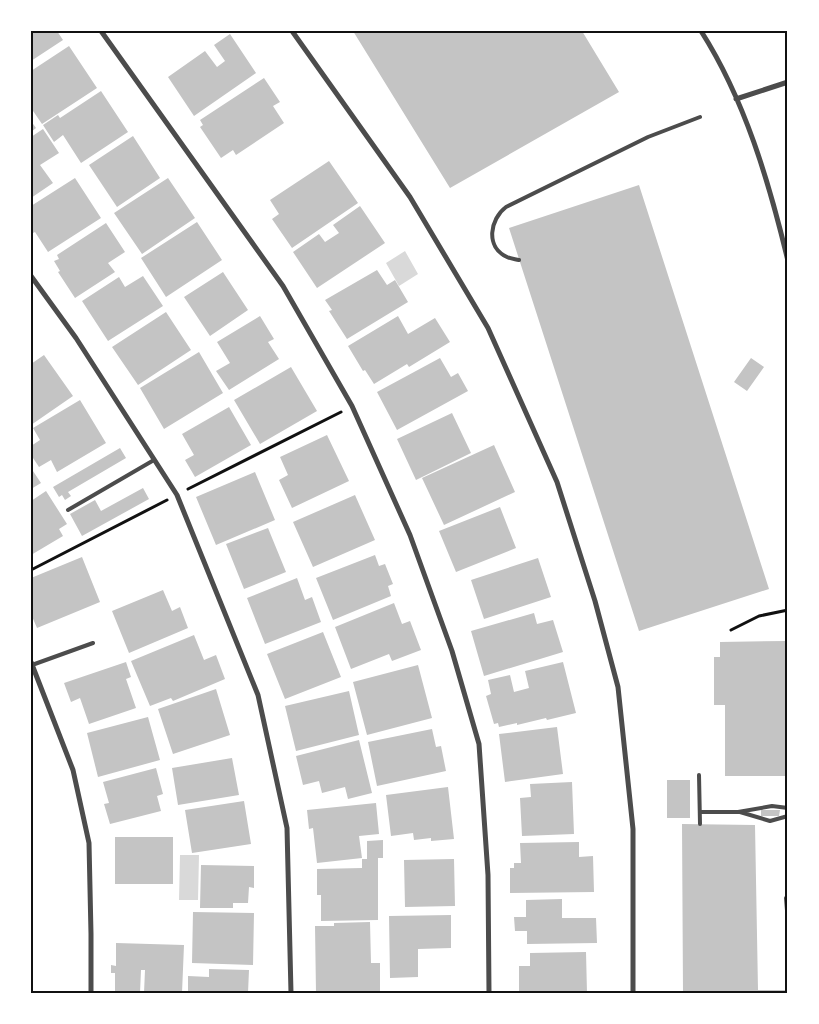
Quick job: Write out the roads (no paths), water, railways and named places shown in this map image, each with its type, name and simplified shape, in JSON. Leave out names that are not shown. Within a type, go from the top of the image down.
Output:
[{"type":"street","points":[[101,31],[283,286],[352,406],[410,535],[452,651],[478,744],[488,875],[489,993]]},
{"type":"street","points":[[292,31],[410,197],[488,328],[557,482],[595,602],[618,687],[633,829],[633,993]]},
{"type":"street","points":[[701,31],[718,58],[759,158],[788,261]]},
{"type":"street","points":[[736,99],[788,82]]},
{"type":"street","points":[[31,276],[76,338],[176,495],[258,695],[288,828],[291,993]]},
{"type":"street","points":[[32,663],[73,770],[89,843],[91,993]]},
{"type":"lane","points":[[519,260],[506,257],[494,244],[492,228],[499,212],[648,137],[700,117]]},
{"type":"lane","points":[[68,510],[154,460]]},
{"type":"lane","points":[[32,663],[93,643]]},
{"type":"lane","points":[[699,775],[700,824]]},
{"type":"lane","points":[[700,812],[738,812],[772,806],[788,808]]},
{"type":"lane","points":[[738,812],[770,821],[788,816]]},
{"type":"lane","points":[[788,895],[786,898],[788,923]]}]
